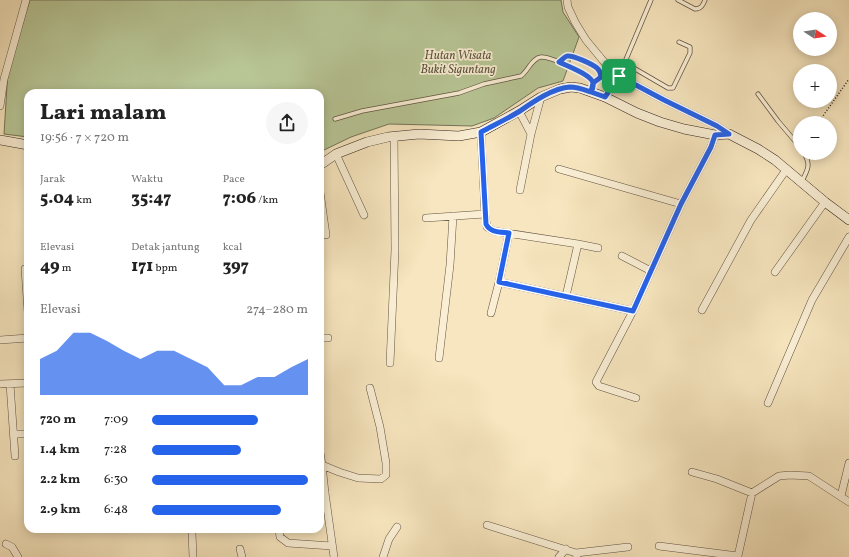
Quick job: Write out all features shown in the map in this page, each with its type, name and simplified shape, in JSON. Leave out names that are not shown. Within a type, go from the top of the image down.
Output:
[{"type":"street","points":[[0,106],[4,79],[26,0]]},
{"type":"street","points":[[567,0],[568,7],[575,22],[586,40],[605,63],[619,76],[717,126],[758,149],[775,160],[825,202],[849,219]]},
{"type":"street","points":[[605,97],[619,76]]},
{"type":"street","points":[[324,162],[336,154],[388,136],[419,134],[459,136],[481,132],[520,111],[541,97],[560,89],[571,87],[580,88],[605,97],[637,113],[660,122],[684,129],[715,135],[729,134]]},
{"type":"street","points":[[520,190],[531,134],[541,97]]},
{"type":"street","points":[[520,111],[531,134]]},
{"type":"street","points":[[481,132],[485,214],[486,224],[490,230],[598,248]]},
{"type":"street","points":[[636,398],[599,386],[596,382],[633,311],[681,204],[711,147],[715,135]]},
{"type":"street","points":[[390,362],[395,250],[394,136]]},
{"type":"street","points":[[0,140],[24,144]]},
{"type":"street","points":[[336,154],[364,215]]},
{"type":"street","points":[[559,169],[681,204]]},
{"type":"street","points":[[702,310],[751,220],[786,170]]},
{"type":"street","points":[[775,272],[825,202]]},
{"type":"street","points":[[426,218],[485,214]]},
{"type":"street","points":[[439,358],[450,265],[453,216]]},
{"type":"street","points":[[324,221],[326,235]]},
{"type":"street","points":[[491,313],[509,233]]},
{"type":"street","points":[[768,403],[812,300],[849,238]]},
{"type":"street","points":[[566,296],[578,244]]},
{"type":"street","points":[[622,256],[651,271]]},
{"type":"street","points":[[499,282],[633,311]]},
{"type":"street","points":[[0,340],[24,338]]},
{"type":"street","points":[[0,384],[24,383]]},
{"type":"street","points":[[10,384],[15,456]]},
{"type":"street","points":[[324,466],[358,478],[381,479],[385,476],[387,470],[382,434],[370,388]]},
{"type":"street","points":[[13,434],[24,434]]},
{"type":"street","points":[[841,496],[849,463]]},
{"type":"street","points":[[692,472],[726,482],[752,493]]},
{"type":"street","points":[[659,546],[740,556],[752,493],[779,476],[809,476],[849,502]]},
{"type":"street","points":[[324,503],[334,557]]},
{"type":"street","points":[[486,525],[566,549],[577,555],[628,547]]},
{"type":"street","points":[[383,557],[388,539],[397,527]]},
{"type":"street","points":[[192,533],[193,557]]},
{"type":"street","points":[[280,533],[280,536],[288,543],[332,546]]},
{"type":"street","points":[[6,544],[12,547],[18,557]]},
{"type":"street","points":[[240,549],[242,557]]},
{"type":"street","points":[[559,557],[566,549]]},
{"type":"street","points":[[687,557],[688,549]]},
{"type":"lane","points":[[619,76],[651,0]]},
{"type":"lane","points":[[678,0],[695,9],[698,9],[704,5],[706,0]]},
{"type":"lane","points":[[625,63],[668,88],[673,88],[690,53],[690,47],[679,42]]},
{"type":"lane","points":[[559,62],[568,56],[574,57],[597,68],[601,77],[593,83],[591,92]]},
{"type":"lane","points":[[335,119],[362,111],[459,93],[484,84],[521,76],[537,58],[542,57],[559,62],[576,70],[589,77],[593,83]]},
{"type":"lane","points":[[758,94],[793,139]]},
{"type":"lane","points":[[802,182],[809,168],[808,160]]},
{"type":"path","points":[[823,116],[849,78]]},
{"type":"green space","name":"Hutan Wisata Bukit Siguntang","points":[[30,0],[561,0],[563,12],[579,37],[563,81],[538,88],[494,118],[472,126],[389,124],[351,137],[324,150],[324,89],[24,89],[24,136],[4,134],[8,70]]},
{"type":"route","points":[[619,76],[605,97],[591,92],[593,83],[589,77],[559,62],[565,57],[574,57],[597,68],[601,77],[593,83],[593,85],[591,92],[580,88],[571,87],[560,89],[541,97],[520,111],[481,132],[486,224],[490,230],[509,233],[499,282],[633,311],[681,204],[711,147],[715,135],[729,134],[717,126],[619,76]]}]
